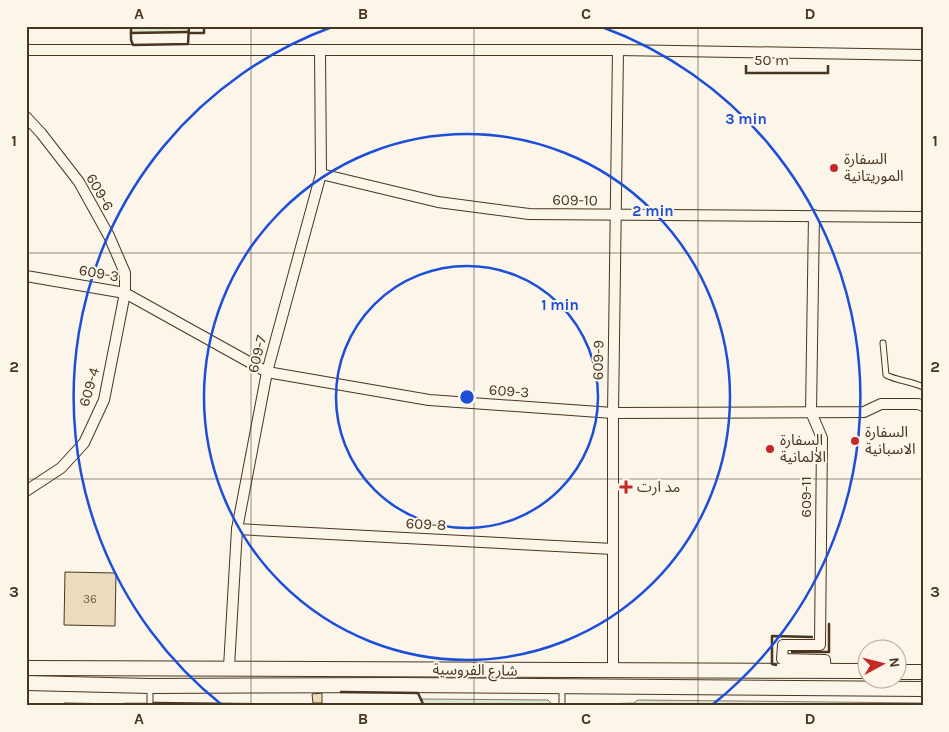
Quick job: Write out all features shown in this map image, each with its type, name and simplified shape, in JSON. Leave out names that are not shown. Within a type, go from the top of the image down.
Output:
[{"type":"street","points":[[26,50],[618,50],[923,55]]},
{"type":"street","name":"609-7","points":[[229,668],[236,529],[267,372],[321,174],[320,50]]},
{"type":"street","name":"609-9","points":[[613,670],[613,413],[618,50]]},
{"type":"street","name":"609-6","points":[[26,117],[41,133],[79,182],[109,236],[125,273],[125,293]]},
{"type":"street","name":"609-10","points":[[321,174],[438,202],[529,214],[923,217]]},
{"type":"street","name":"609-11","points":[[814,215],[811,412],[822,438],[820,645],[782,645],[782,659],[825,660],[826,671]]},
{"type":"street","name":"609-3","points":[[26,276],[125,293],[267,372],[429,400],[613,413],[864,412],[881,404],[918,404],[923,406]]},
{"type":"street","name":"609-4","points":[[26,491],[61,468],[84,443],[104,400],[125,293]]},
{"type":"street","name":"609-8","points":[[236,529],[613,548]]},
{"type":"street","name":"شارع الفروسية","points":[[26,668],[856,672]]},
{"type":"street","points":[[399,685],[400,670]]},
{"type":"street","points":[[906,672],[923,672]]},
{"type":"street","name":"شارع الفروسية","points":[[26,683],[150,686],[399,685],[923,690]]},
{"type":"lane","points":[[883,343],[886,375],[894,379],[910,381],[923,387]]},
{"type":"lane","points":[[150,686],[150,706]]},
{"type":"lane","points":[[562,687],[562,706]]},
{"type":"green space","points":[[131,26],[189,26],[189,32],[131,33]]},
{"type":"green space","points":[[422,699],[548,700],[553,705],[423,704]]},
{"type":"green space","points":[[638,700],[923,703],[923,706],[639,706],[632,704]]},
{"type":"building","points":[[65,572],[116,573],[115,626],[64,625]]},
{"type":"building","points":[[322,693],[322,703],[313,703],[312,694]]},
{"type":"building","points":[[64,703],[124,704],[125,706],[64,706]]},
{"type":"wall","points":[[131,26],[133,45],[188,44],[189,26]]},
{"type":"wall","points":[[189,33],[204,33],[204,26]]},
{"type":"wall","points":[[131,33],[189,32]]},
{"type":"wall","points":[[792,652],[829,652],[829,624]]},
{"type":"wall","points":[[776,665],[772,664],[772,636],[812,637]]},
{"type":"wall","points":[[341,692],[418,693],[423,704],[491,705]]},
{"type":"wall","points":[[154,703],[306,705]]},
{"type":"wall","points":[[124,704],[147,704]]},
{"type":"wall","points":[[572,705],[632,704],[639,706]]},
{"type":"wall","points":[[537,705],[553,705]]},
{"type":"place","name":"السفارة الموريتانية","points":[[834,168]]},
{"type":"place","name":"السفارة الاسبانية","points":[[855,441]]},
{"type":"place","name":"السفارة الالمانية","points":[[770,449]]},
{"type":"place","name":"مد ارت","points":[[626,487]]}]
